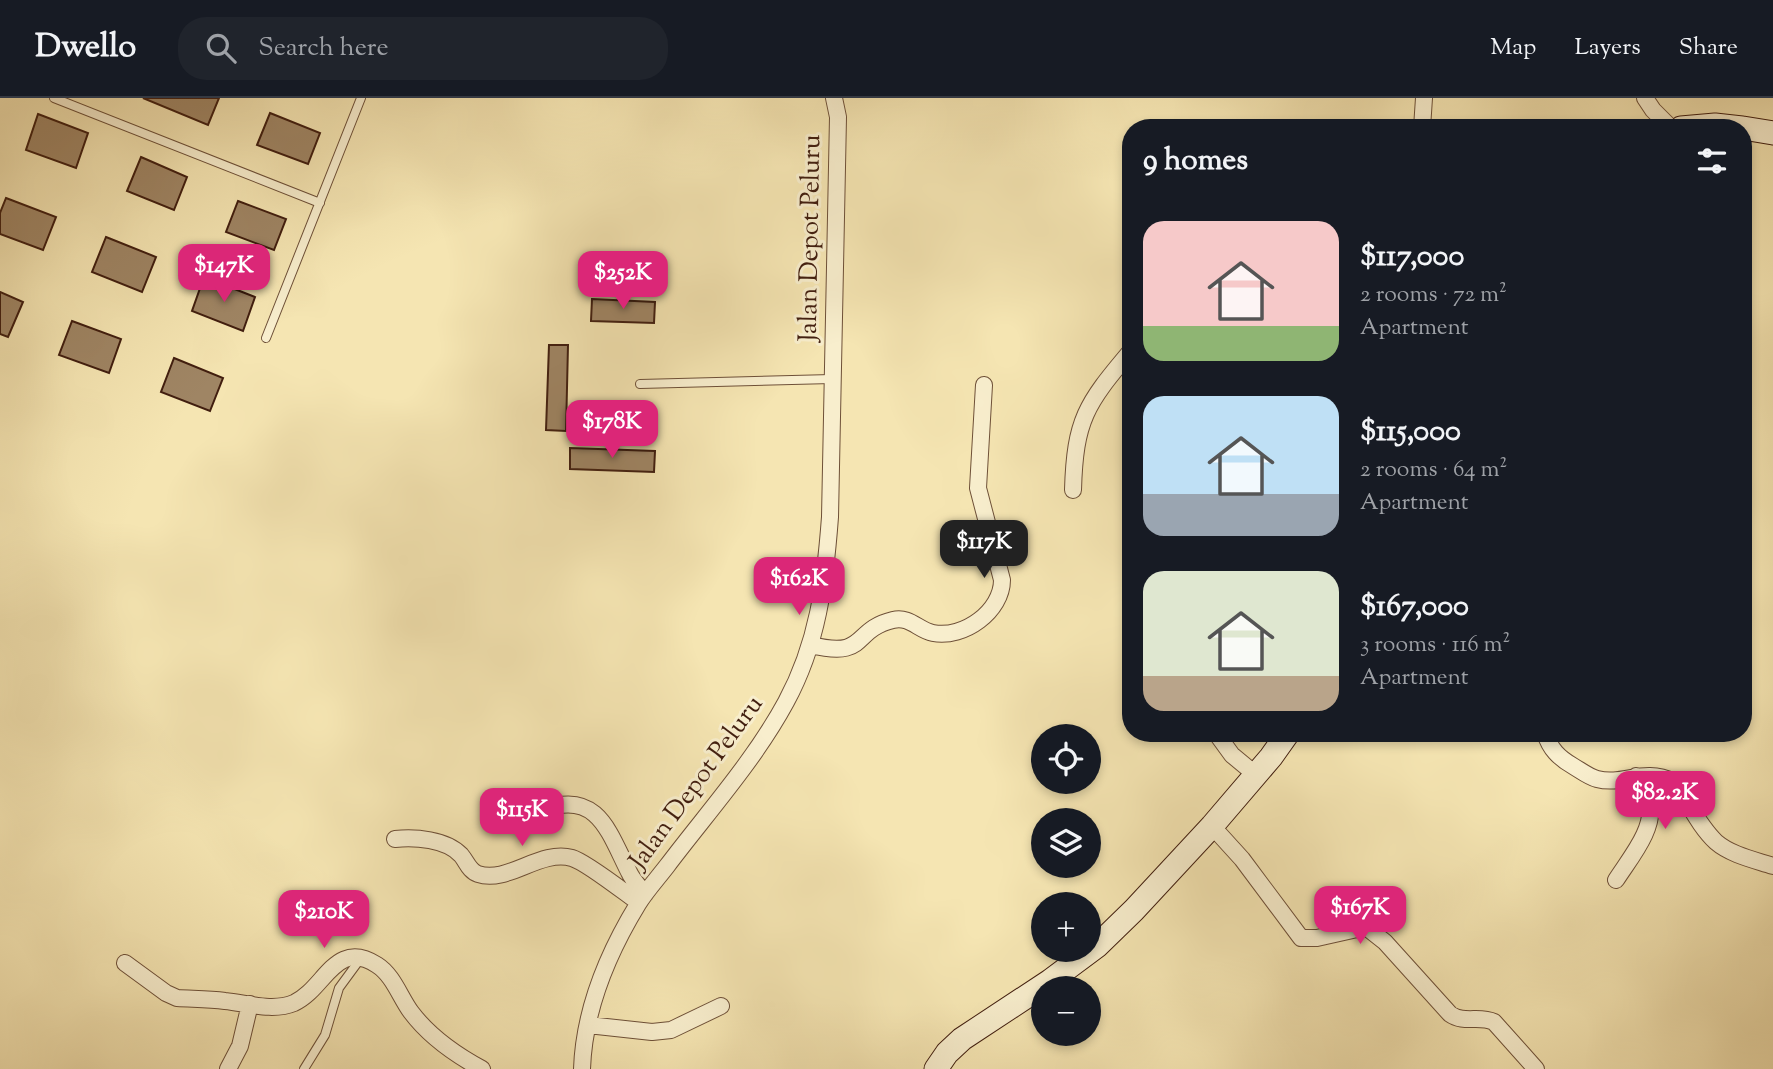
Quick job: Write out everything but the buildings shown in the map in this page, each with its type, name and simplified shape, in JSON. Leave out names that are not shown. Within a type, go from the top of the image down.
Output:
[{"type":"street","name":"Jalan Depot Peluru","points":[[582,1069],[592,1003],[605,970],[642,898],[758,747],[786,702],[811,645],[816,626],[826,569],[830,517],[838,117],[834,98]]},
{"type":"street","points":[[1423,119],[1424,98]]},
{"type":"street","points":[[1645,98],[1662,119]]},
{"type":"street","points":[[1752,130],[1773,133]]},
{"type":"street","points":[[1073,489],[1074,453],[1086,409],[1122,362]]},
{"type":"street","points":[[811,645],[833,651],[846,650],[882,623],[900,619],[908,620],[932,633],[961,631],[994,607],[1002,593],[1002,580],[978,488],[984,385]]},
{"type":"street","points":[[1223,742],[1232,755],[1255,774]]},
{"type":"street","points":[[936,1069],[947,1053],[962,1039],[1050,981],[1097,946],[1212,826],[1281,742]]},
{"type":"street","points":[[1548,742],[1559,758],[1597,779],[1650,775],[1674,782],[1693,813],[1716,841],[1727,849],[1773,866]]},
{"type":"street","points":[[1616,880],[1647,827],[1650,813],[1648,799],[1636,776]]},
{"type":"street","points":[[545,809],[566,803],[578,804],[596,815],[617,847],[642,898]]},
{"type":"street","points":[[1212,826],[1242,859],[1301,938],[1317,938],[1366,927],[1385,942],[1450,1014],[1460,1020],[1485,1019],[1494,1022],[1536,1069]]},
{"type":"street","points":[[395,839],[428,840],[454,849],[471,871],[484,875],[517,869],[552,856],[574,858],[642,898]]},
{"type":"street","points":[[125,963],[177,998],[274,1007],[305,997],[330,968],[346,958],[361,958],[386,971],[414,1016],[438,1040],[482,1069]]},
{"type":"street","points":[[228,1069],[240,1046],[250,1004]]},
{"type":"street","points":[[588,1025],[652,1032],[671,1030],[720,1006]]},
{"type":"lane","points":[[266,338],[361,98]]},
{"type":"lane","points":[[54,99],[320,203]]},
{"type":"lane","points":[[640,384],[832,379]]},
{"type":"lane","points":[[304,1069],[326,1035],[339,988],[361,958]]}]
